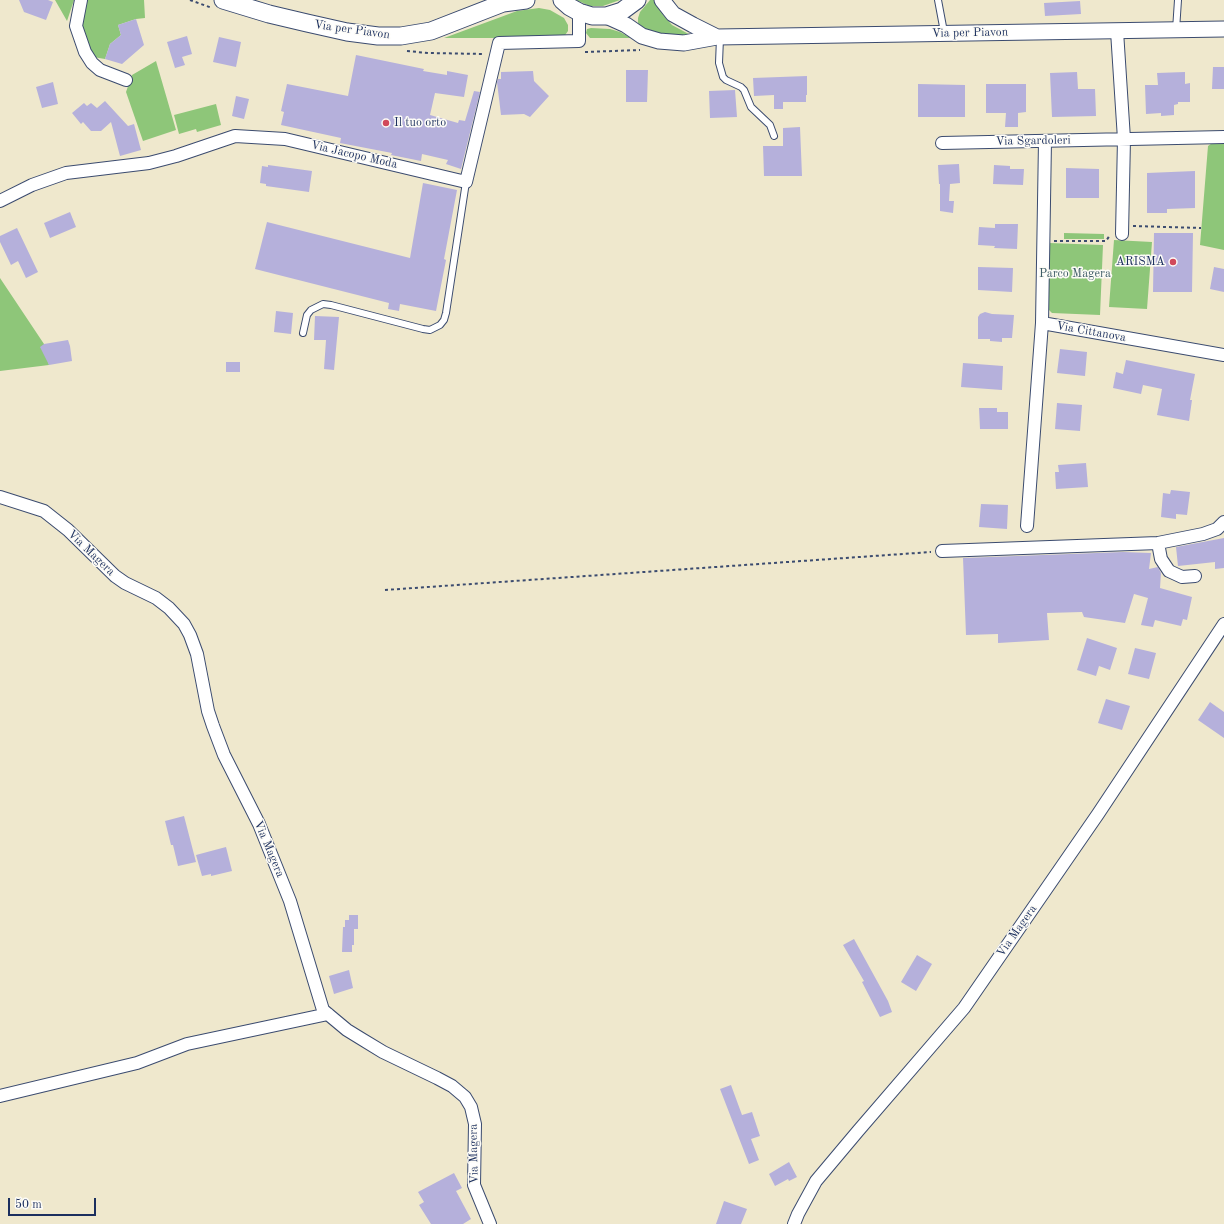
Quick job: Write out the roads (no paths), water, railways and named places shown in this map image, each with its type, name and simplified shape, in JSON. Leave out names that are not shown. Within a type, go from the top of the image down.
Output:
[{"type":"main road","name":"Via per Piavon","points":[[224,0],[269,14],[320,26],[378,36],[401,36],[430,31],[504,1],[526,0]]},
{"type":"main road","points":[[558,0],[579,12],[592,16],[606,16],[622,11],[637,0]]},
{"type":"street","points":[[81,0],[76,26],[85,52],[92,63],[100,70],[126,80]]},
{"type":"street","name":"Via per Piavon","points":[[662,0],[673,14],[718,38]]},
{"type":"street","points":[[466,182],[499,43],[579,41],[579,12]]},
{"type":"street","name":"Via per Piavon","points":[[606,16],[626,25],[642,36],[659,41],[684,43],[718,38],[1224,29]]},
{"type":"street","points":[[1117,31],[1124,139],[1122,234]]},
{"type":"street","name":"Via Jacopo Moda","points":[[0,201],[32,185],[66,173],[149,163],[176,156],[235,136],[285,139],[466,182]]},
{"type":"street","name":"Via Sgardoleri","points":[[942,143],[1224,137]]},
{"type":"street","name":"Via Cittanova","points":[[1045,141],[1042,323],[1224,355]]},
{"type":"street","points":[[1027,526],[1042,323]]},
{"type":"street","name":"Via Magera","points":[[0,497],[44,511],[68,530],[115,576],[125,583],[156,598],[169,608],[184,624],[197,654],[208,711],[217,737],[224,755],[259,824],[290,901],[323,1010],[347,1030],[383,1052],[455,1088],[465,1097],[471,1107],[475,1124],[474,1185],[490,1224]]},
{"type":"street","points":[[942,551],[1158,543],[1175,538],[1203,534],[1217,529],[1224,522]]},
{"type":"street","points":[[1158,543],[1161,559],[1169,571],[1182,577],[1195,576]]},
{"type":"street","name":"Via Magera","points":[[794,1224],[816,1181],[964,1008],[1098,814],[1224,624]]},
{"type":"street","points":[[0,1096],[137,1063],[187,1044],[328,1014]]},
{"type":"lane","points":[[938,0],[944,34]]},
{"type":"lane","points":[[1176,30],[1178,0]]},
{"type":"lane","points":[[718,38],[719,63],[723,77],[744,90],[751,106],[767,122],[772,129],[774,136]]},
{"type":"lane","points":[[303,333],[307,315],[311,310],[323,304],[423,329],[430,330],[440,325],[444,320],[446,313],[466,182]]},
{"type":"place","name":"Il tuo orto","points":[[386,123]]},
{"type":"place","name":"ARISMA","points":[[1173,262]]},
{"type":"park label","name":"Parco Magera","points":[[1075,274]]}]
